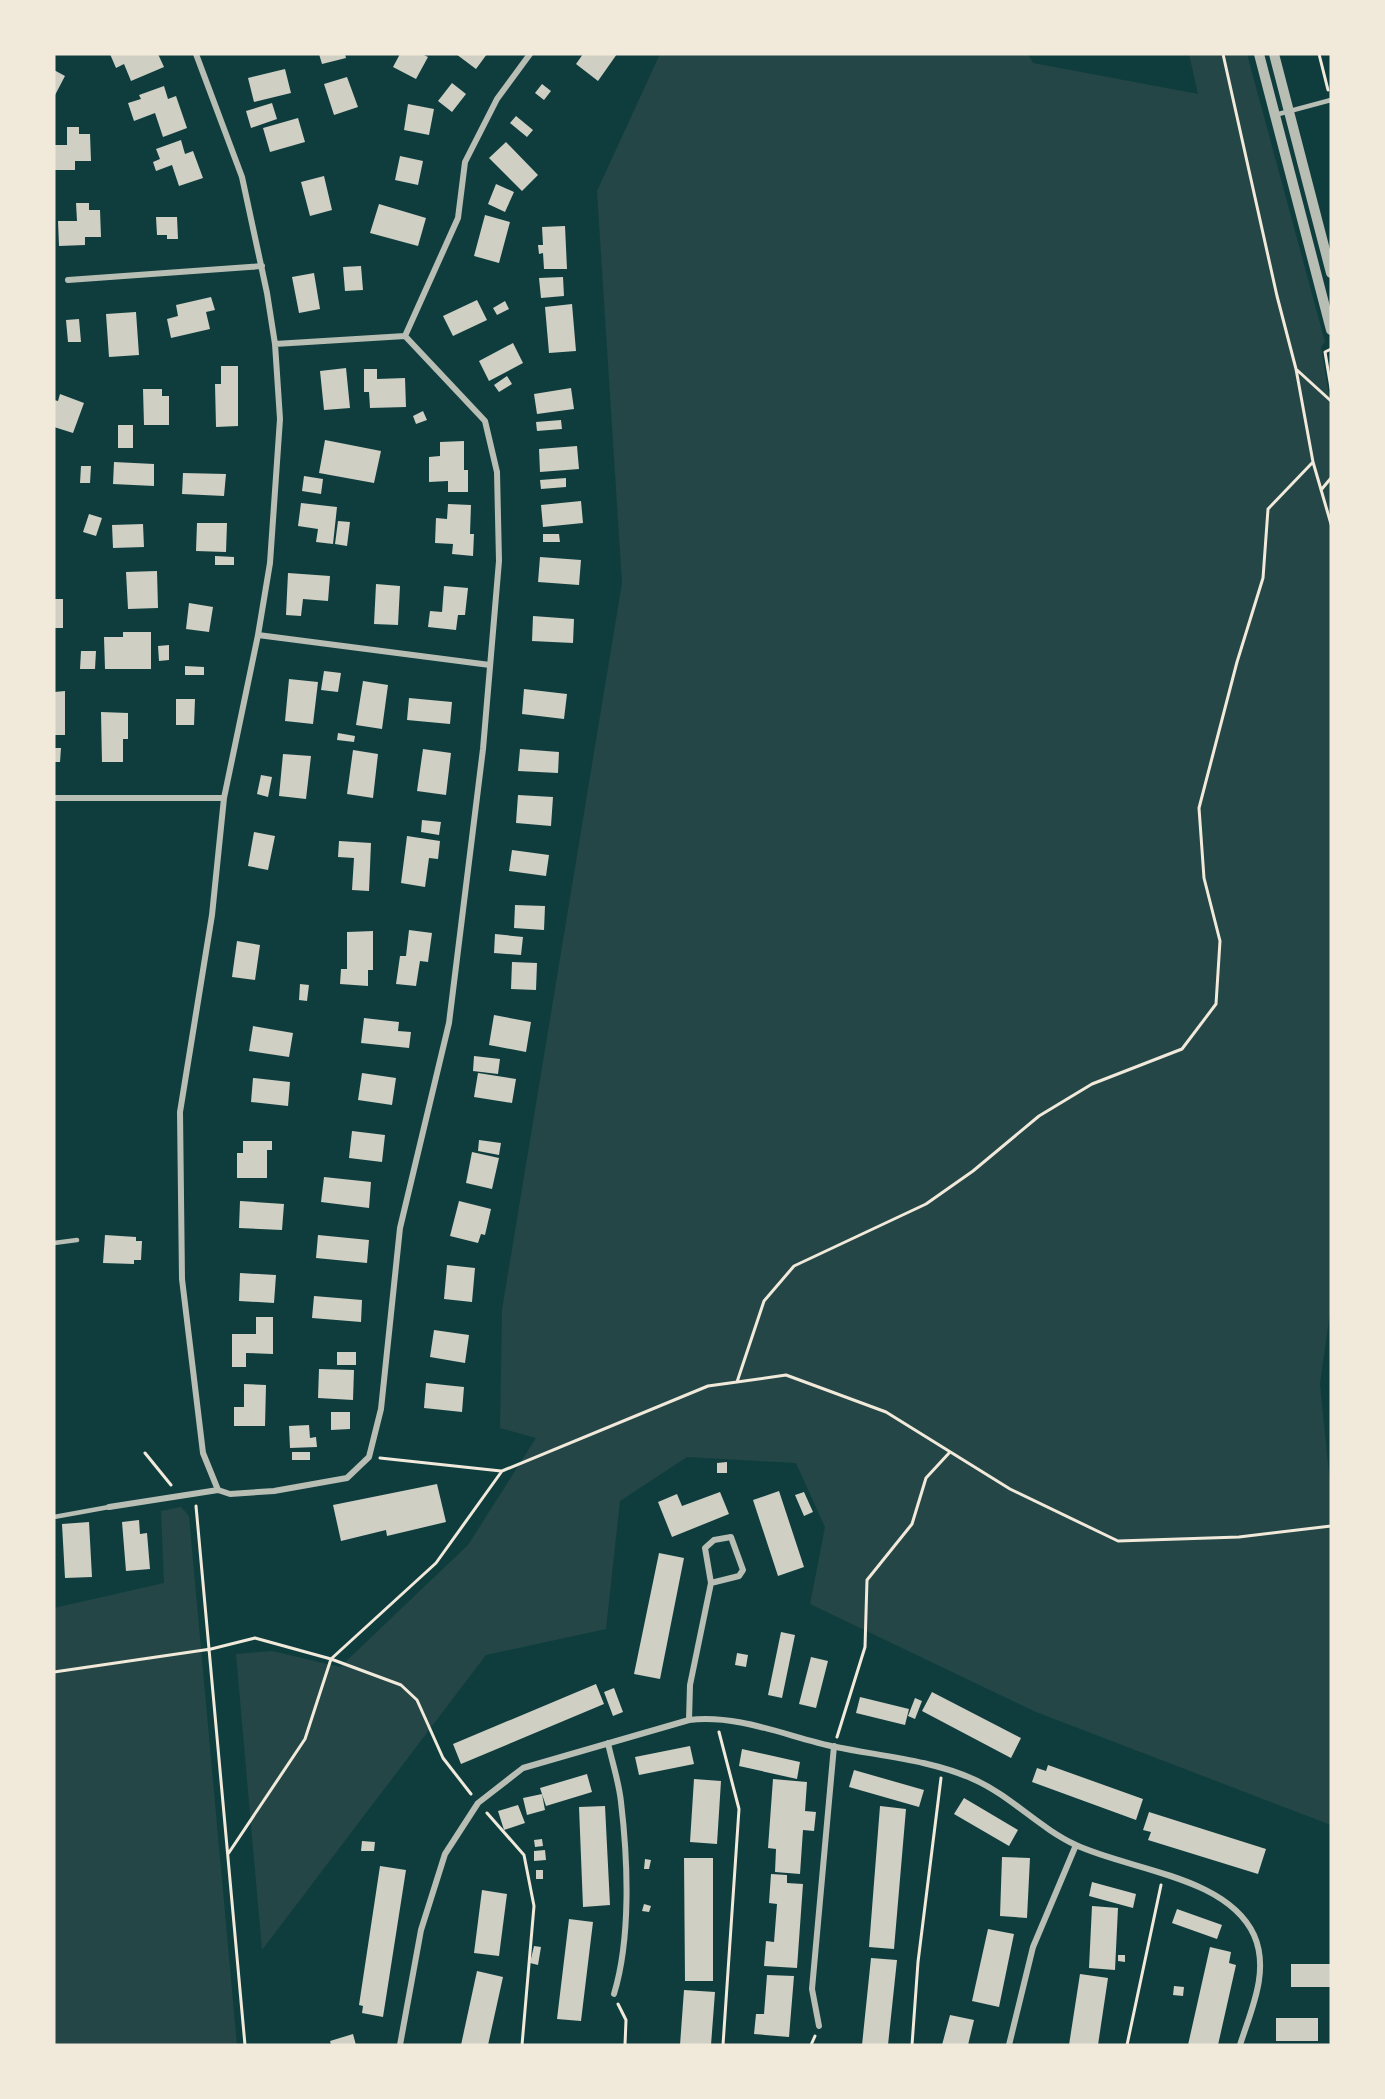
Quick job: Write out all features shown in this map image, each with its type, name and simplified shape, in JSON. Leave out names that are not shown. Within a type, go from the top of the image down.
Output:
[{"type":"street","points":[[196,54],[242,177],[262,266],[275,344],[280,418],[270,563],[258,635],[224,798],[212,915],[180,1112],[182,1279],[203,1453],[218,1490]]},
{"type":"street","points":[[405,336],[458,218],[465,162],[497,99],[530,54]]},
{"type":"street","points":[[1259,54],[1331,330]]},
{"type":"street","points":[[1274,54],[1331,273]]},
{"type":"street","points":[[68,280],[262,266]]},
{"type":"street","points":[[275,344],[405,336]]},
{"type":"street","points":[[109,1507],[218,1490],[230,1494],[274,1491],[347,1478],[369,1456],[381,1409],[400,1228],[449,1023],[483,749],[498,539],[497,472],[485,421],[405,336]]},
{"type":"street","points":[[258,635],[490,665]]},
{"type":"street","points":[[54,798],[224,798]]},
{"type":"street","points":[[689,1720],[690,1685],[711,1583],[705,1548],[714,1540],[731,1537],[736,1543],[744,1570],[739,1576],[711,1583]]},
{"type":"street","points":[[400,2045],[421,1930],[445,1854],[478,1803],[523,1768],[689,1720],[716,1719],[942,1769],[974,1779],[1076,1845],[1163,1874],[1218,1897],[1236,1911],[1253,1935],[1261,1962],[1257,1989],[1240,2045]]},
{"type":"street","points":[[608,1743],[621,1800],[625,1876],[623,1965],[614,1994]]},
{"type":"street","points":[[819,2026],[812,1989],[834,1746]]},
{"type":"street","points":[[1009,2045],[1033,1947],[1076,1845]]},
{"type":"lane","points":[[1275,115],[1331,100]]},
{"type":"lane","points":[[54,1244],[77,1240]]},
{"type":"lane","points":[[54,1517],[109,1507]]},
{"type":"path","points":[[1223,54],[1277,296],[1296,369],[1313,462],[1331,524]]},
{"type":"path","points":[[1319,54],[1331,100]]},
{"type":"path","points":[[1331,349],[1325,352],[1331,388]]},
{"type":"path","points":[[1296,369],[1331,401]]},
{"type":"path","points":[[737,1382],[764,1301],[794,1266],[926,1204],[973,1171],[1039,1116],[1092,1084],[1182,1049],[1216,1004],[1220,941],[1204,878],[1199,808],[1231,684],[1263,578],[1268,509],[1313,462]]},
{"type":"path","points":[[1321,490],[1331,478]]},
{"type":"path","points":[[369,1456],[502,1471],[708,1386],[786,1375],[885,1412],[1010,1489],[1118,1541],[1239,1537],[1331,1526]]},
{"type":"path","points":[[834,1746],[865,1647],[867,1580],[912,1524],[926,1478],[950,1452]]},
{"type":"path","points":[[146,1453],[180,1496]]},
{"type":"path","points":[[228,1854],[305,1739],[331,1659],[436,1563],[502,1471]]},
{"type":"path","points":[[196,1503],[245,2045]]},
{"type":"path","points":[[54,1672],[211,1649],[255,1638],[331,1659],[401,1685],[417,1700],[443,1758],[478,1803],[524,1855],[534,1906],[522,2045]]},
{"type":"path","points":[[716,1719],[739,1809],[723,2045]]},
{"type":"path","points":[[912,2045],[918,1962],[942,1769]]},
{"type":"path","points":[[1126,2045],[1163,1874]]},
{"type":"path","points":[[614,1994],[626,2020],[625,2045]]},
{"type":"shaded area","points":[[660,54],[1028,54],[1033,63],[1198,94],[1189,54],[1247,54],[1325,342],[1321,347],[1331,407],[1331,1305],[1320,1384],[1331,1494],[1331,1825],[1036,1712],[810,1604],[825,1527],[796,1463],[687,1457],[620,1501],[606,1629],[486,1655],[262,1950],[236,1654],[272,1651],[340,1667],[468,1545],[536,1438],[500,1428],[502,1310],[622,583],[597,191]]},
{"type":"shaded area","points":[[181,1507],[189,1516],[237,2045],[54,2045],[54,1608],[164,1583],[161,1511]]},
{"type":"building","points":[[110,54],[158,54],[164,67],[131,81],[124,64],[116,68]]},
{"type":"building","points":[[319,54],[345,54],[346,58],[322,64]]},
{"type":"building","points":[[400,54],[422,54],[428,57],[416,79],[393,67]]},
{"type":"building","points":[[456,54],[487,54],[476,69]]},
{"type":"building","points":[[583,54],[617,54],[598,81],[576,64]]},
{"type":"building","points":[[285,69],[291,93],[254,102],[248,78]]},
{"type":"building","points":[[54,70],[65,76],[54,97]]},
{"type":"building","points":[[347,77],[358,107],[334,115],[324,84]]},
{"type":"building","points":[[452,83],[466,94],[452,112],[438,101]]},
{"type":"building","points":[[542,84],[551,91],[544,100],[535,93]]},
{"type":"building","points":[[164,86],[168,99],[176,96],[187,128],[163,137],[155,113],[134,121],[128,103],[141,99],[139,95]]},
{"type":"building","points":[[272,103],[277,119],[251,128],[246,111]]},
{"type":"building","points":[[408,104],[434,109],[429,135],[404,130]]},
{"type":"building","points":[[516,116],[533,130],[527,137],[510,123]]},
{"type":"building","points":[[298,118],[305,142],[270,152],[263,128]]},
{"type":"building","points":[[67,127],[79,127],[79,134],[90,134],[91,161],[75,161],[75,170],[54,170],[54,145],[67,145]]},
{"type":"building","points":[[181,140],[185,154],[193,151],[203,178],[179,186],[172,165],[156,171],[153,162],[160,159],[156,149]]},
{"type":"building","points":[[506,142],[538,175],[522,191],[489,158]]},
{"type":"building","points":[[400,156],[423,161],[418,185],[395,180]]},
{"type":"building","points":[[324,176],[332,210],[310,216],[301,182]]},
{"type":"building","points":[[496,184],[514,192],[505,212],[488,204]]},
{"type":"building","points":[[76,203],[89,203],[89,210],[100,210],[101,237],[85,237],[85,245],[59,246],[58,221],[77,221]]},
{"type":"building","points":[[379,204],[426,218],[418,246],[370,233]]},
{"type":"building","points":[[485,215],[510,222],[499,263],[474,256]]},
{"type":"building","points":[[156,217],[177,217],[178,239],[167,239],[167,235],[157,235]]},
{"type":"building","points":[[565,226],[567,269],[544,269],[543,253],[539,254],[538,245],[543,245],[542,227]]},
{"type":"building","points":[[361,266],[363,290],[345,291],[343,267]]},
{"type":"building","points":[[314,273],[320,309],[299,313],[292,277]]},
{"type":"building","points":[[563,277],[564,296],[541,298],[539,278]]},
{"type":"building","points":[[211,297],[215,310],[206,312],[210,329],[171,338],[167,319],[178,316],[176,305]]},
{"type":"building","points":[[477,300],[487,320],[453,336],[443,316]]},
{"type":"building","points":[[505,301],[509,309],[497,315],[493,308]]},
{"type":"building","points":[[572,304],[576,351],[549,353],[545,307]]},
{"type":"building","points":[[136,312],[139,355],[109,357],[106,314]]},
{"type":"building","points":[[79,319],[81,342],[68,342],[66,320]]},
{"type":"building","points":[[513,343],[523,363],[489,381],[479,361]]},
{"type":"building","points":[[221,366],[238,366],[238,426],[216,427],[215,384],[221,384]]},
{"type":"building","points":[[346,368],[350,408],[324,410],[320,371]]},
{"type":"building","points":[[364,369],[377,369],[377,379],[405,378],[406,407],[370,408],[369,392],[364,392]]},
{"type":"building","points":[[507,376],[512,384],[499,392],[494,385]]},
{"type":"building","points":[[571,388],[574,409],[537,414],[534,394]]},
{"type":"building","points":[[143,389],[162,389],[162,396],[169,396],[169,425],[144,425]]},
{"type":"building","points":[[60,394],[84,403],[73,433],[54,427],[54,400],[58,401]]},
{"type":"building","points":[[423,411],[427,420],[416,424],[413,416]]},
{"type":"building","points":[[561,420],[562,429],[537,431],[536,422]]},
{"type":"building","points":[[118,425],[133,425],[133,448],[118,448]]},
{"type":"building","points":[[325,440],[381,451],[374,483],[319,473]]},
{"type":"building","points":[[464,441],[464,470],[468,470],[468,492],[448,492],[448,481],[429,482],[429,457],[440,456],[440,442]]},
{"type":"building","points":[[577,446],[579,469],[540,472],[539,449]]},
{"type":"building","points":[[114,462],[154,464],[154,486],[113,484]]},
{"type":"building","points":[[81,466],[91,466],[90,483],[80,483]]},
{"type":"building","points":[[183,473],[226,474],[224,496],[182,494]]},
{"type":"building","points":[[304,476],[323,479],[321,494],[302,491]]},
{"type":"building","points":[[566,478],[566,487],[541,489],[540,480]]},
{"type":"building","points":[[581,501],[583,523],[543,527],[541,505]]},
{"type":"building","points":[[301,503],[337,507],[333,544],[316,542],[318,529],[298,526]]},
{"type":"building","points":[[448,504],[471,505],[470,534],[474,534],[473,556],[452,554],[453,544],[435,543],[436,518],[447,519]]},
{"type":"building","points":[[89,514],[102,518],[96,536],[83,532]]},
{"type":"building","points":[[338,521],[350,522],[347,546],[335,544]]},
{"type":"building","points":[[197,523],[227,523],[226,552],[196,551]]},
{"type":"building","points":[[143,524],[144,547],[113,548],[112,525]]},
{"type":"building","points":[[543,534],[559,534],[560,542],[543,542]]},
{"type":"building","points":[[215,556],[234,557],[234,565],[215,565]]},
{"type":"building","points":[[540,557],[581,560],[579,585],[538,582]]},
{"type":"building","points":[[157,571],[158,608],[128,609],[126,572]]},
{"type":"building","points":[[288,573],[330,576],[328,601],[303,599],[301,616],[286,615]]},
{"type":"building","points":[[376,584],[400,586],[398,625],[374,624]]},
{"type":"building","points":[[444,586],[468,588],[465,615],[458,615],[456,630],[428,627],[430,611],[442,612]]},
{"type":"building","points":[[54,599],[63,599],[63,628],[54,628]]},
{"type":"building","points":[[189,603],[213,607],[209,632],[186,629]]},
{"type":"building","points":[[533,616],[574,619],[573,643],[532,641]]},
{"type":"building","points":[[123,632],[151,632],[151,669],[105,669],[104,637],[123,637]]},
{"type":"building","points":[[169,645],[169,660],[159,661],[158,646]]},
{"type":"building","points":[[81,651],[96,651],[95,669],[80,669]]},
{"type":"building","points":[[185,666],[204,667],[204,675],[185,675]]},
{"type":"building","points":[[324,671],[341,673],[338,692],[321,690]]},
{"type":"building","points":[[289,679],[318,682],[313,724],[285,721]]},
{"type":"building","points":[[363,681],[388,685],[382,729],[356,725]]},
{"type":"building","points":[[524,689],[567,694],[564,719],[522,714]]},
{"type":"building","points":[[65,691],[65,735],[54,735],[54,692]]},
{"type":"building","points":[[409,698],[452,702],[450,724],[407,720]]},
{"type":"building","points":[[176,699],[195,699],[194,725],[176,725]]},
{"type":"building","points":[[101,712],[128,713],[128,739],[123,739],[123,762],[102,762]]},
{"type":"building","points":[[338,733],[355,736],[354,742],[337,740]]},
{"type":"building","points":[[54,748],[61,748],[60,762],[54,762]]},
{"type":"building","points":[[423,749],[451,753],[446,795],[417,791]]},
{"type":"building","points":[[520,749],[559,752],[558,773],[518,771]]},
{"type":"building","points":[[353,750],[378,754],[373,798],[347,794]]},
{"type":"building","points":[[283,754],[311,756],[306,799],[279,796]]},
{"type":"building","points":[[261,775],[272,777],[268,797],[257,794]]},
{"type":"building","points":[[518,795],[553,797],[551,826],[516,823]]},
{"type":"building","points":[[422,820],[441,822],[439,835],[421,832]]},
{"type":"building","points":[[254,832],[275,836],[268,870],[248,866]]},
{"type":"building","points":[[407,836],[440,841],[438,859],[429,858],[425,887],[401,883]]},
{"type":"building","points":[[339,841],[371,843],[369,891],[352,890],[354,858],[338,857]]},
{"type":"building","points":[[512,850],[549,855],[546,876],[509,871]]},
{"type":"building","points":[[515,905],[545,906],[544,930],[514,928]]},
{"type":"building","points":[[409,930],[432,933],[428,962],[420,961],[416,986],[396,984],[400,956],[406,956]]},
{"type":"building","points":[[373,931],[373,970],[368,970],[368,986],[340,984],[341,969],[347,969],[347,932]]},
{"type":"building","points":[[495,934],[523,937],[521,955],[494,953]]},
{"type":"building","points":[[237,941],[260,945],[255,980],[232,977]]},
{"type":"building","points":[[512,962],[537,963],[536,990],[511,989]]},
{"type":"building","points":[[300,984],[309,985],[307,1001],[299,1000]]},
{"type":"building","points":[[494,1015],[531,1022],[526,1052],[489,1045]]},
{"type":"building","points":[[364,1018],[399,1022],[398,1031],[411,1032],[409,1048],[361,1043]]},
{"type":"building","points":[[253,1026],[293,1033],[289,1057],[249,1051]]},
{"type":"building","points":[[474,1056],[500,1059],[498,1074],[473,1071]]},
{"type":"building","points":[[362,1073],[396,1078],[392,1105],[358,1100]]},
{"type":"building","points":[[478,1073],[516,1079],[512,1103],[474,1097]]},
{"type":"building","points":[[253,1078],[290,1082],[288,1106],[251,1102]]},
{"type":"building","points":[[352,1131],[385,1135],[382,1162],[349,1158]]},
{"type":"building","points":[[479,1140],[501,1143],[499,1155],[478,1151]]},
{"type":"building","points":[[243,1141],[272,1141],[272,1150],[267,1150],[267,1178],[237,1178],[237,1153],[243,1153]]},
{"type":"building","points":[[472,1152],[499,1158],[492,1189],[466,1183]]},
{"type":"building","points":[[324,1177],[371,1182],[369,1208],[321,1202]]},
{"type":"building","points":[[240,1201],[284,1204],[282,1230],[239,1228]]},
{"type":"building","points":[[459,1201],[491,1209],[485,1235],[481,1234],[478,1243],[450,1236]]},
{"type":"building","points":[[105,1235],[136,1237],[136,1241],[142,1241],[141,1260],[134,1260],[134,1264],[103,1263]]},
{"type":"building","points":[[318,1235],[369,1240],[367,1263],[316,1258]]},
{"type":"building","points":[[447,1265],[475,1268],[472,1302],[444,1299]]},
{"type":"building","points":[[240,1273],[276,1275],[274,1303],[239,1301]]},
{"type":"building","points":[[314,1296],[362,1300],[361,1322],[312,1318]]},
{"type":"building","points":[[256,1317],[273,1317],[273,1354],[246,1353],[246,1367],[232,1367],[232,1334],[256,1334]]},
{"type":"building","points":[[434,1330],[469,1335],[465,1363],[430,1357]]},
{"type":"building","points":[[337,1352],[356,1352],[356,1365],[337,1365]]},
{"type":"building","points":[[319,1369],[354,1370],[353,1400],[318,1398]]},
{"type":"building","points":[[426,1383],[464,1387],[462,1412],[424,1408]]},
{"type":"building","points":[[244,1384],[266,1385],[265,1426],[234,1426],[234,1407],[244,1407]]},
{"type":"building","points":[[331,1412],[350,1412],[350,1429],[331,1430]]},
{"type":"building","points":[[309,1425],[310,1438],[316,1437],[317,1447],[290,1448],[289,1426]]},
{"type":"building","points":[[292,1452],[310,1452],[310,1460],[292,1460]]},
{"type":"building","points":[[727,1462],[727,1473],[717,1473],[717,1463]]},
{"type":"building","points":[[437,1484],[446,1522],[387,1536],[386,1530],[341,1541],[333,1505]]},
{"type":"building","points":[[779,1491],[804,1567],[778,1576],[753,1500]]},
{"type":"building","points":[[720,1492],[729,1514],[672,1537],[658,1502],[677,1494],[682,1506]]},
{"type":"building","points":[[804,1492],[813,1512],[804,1516],[795,1495]]},
{"type":"building","points":[[139,1520],[140,1534],[147,1533],[150,1569],[126,1571],[122,1522]]},
{"type":"building","points":[[89,1522],[92,1577],[65,1578],[62,1524]]},
{"type":"building","points":[[659,1553],[684,1558],[660,1679],[634,1674]]},
{"type":"building","points":[[781,1632],[795,1635],[782,1698],[768,1695]]},
{"type":"building","points":[[737,1653],[748,1655],[746,1667],[735,1665]]},
{"type":"building","points":[[811,1657],[828,1661],[816,1708],[799,1704]]},
{"type":"building","points":[[596,1684],[604,1704],[461,1764],[453,1744]]},
{"type":"building","points":[[614,1688],[623,1712],[613,1716],[604,1692]]},
{"type":"building","points":[[932,1692],[1021,1738],[1011,1758],[922,1711]]},
{"type":"building","points":[[860,1697],[909,1709],[905,1725],[856,1713]]},
{"type":"building","points":[[915,1698],[922,1701],[915,1719],[908,1716]]},
{"type":"building","points":[[690,1746],[694,1764],[639,1775],[635,1757]]},
{"type":"building","points":[[742,1749],[800,1762],[797,1779],[739,1766]]},
{"type":"building","points":[[1048,1765],[1143,1799],[1136,1820],[1032,1782],[1037,1768],[1046,1771]]},
{"type":"building","points":[[854,1770],[924,1790],[919,1807],[849,1787]]},
{"type":"building","points":[[587,1774],[592,1792],[546,1806],[540,1788]]},
{"type":"building","points":[[694,1779],[721,1781],[717,1844],[690,1842]]},
{"type":"building","points":[[773,1779],[807,1782],[805,1811],[816,1812],[814,1831],[803,1830],[800,1874],[775,1872],[776,1849],[768,1848]]},
{"type":"building","points":[[542,1794],[545,1810],[527,1815],[523,1798]]},
{"type":"building","points":[[964,1798],[1018,1830],[1009,1846],[954,1814]]},
{"type":"building","points":[[518,1805],[525,1823],[504,1830],[498,1811]]},
{"type":"building","points":[[605,1806],[610,1905],[583,1907],[579,1807]]},
{"type":"building","points":[[880,1806],[906,1809],[894,1949],[869,1947]]},
{"type":"building","points":[[1149,1812],[1266,1849],[1258,1874],[1148,1840],[1151,1832],[1143,1830]]},
{"type":"building","points":[[542,1839],[543,1846],[535,1847],[534,1840]]},
{"type":"building","points":[[362,1841],[375,1842],[374,1851],[361,1851]]},
{"type":"building","points":[[545,1850],[546,1860],[534,1861],[534,1851]]},
{"type":"building","points":[[1002,1857],[1030,1858],[1027,1918],[1000,1916]]},
{"type":"building","points":[[684,1858],[713,1858],[713,1981],[685,1981]]},
{"type":"building","points":[[645,1859],[651,1860],[649,1869],[644,1869]]},
{"type":"building","points":[[380,1866],[406,1870],[383,2017],[362,2013],[363,2006],[359,2005]]},
{"type":"building","points":[[536,1870],[543,1870],[543,1879],[536,1879]]},
{"type":"building","points":[[771,1874],[787,1875],[787,1883],[803,1884],[797,1968],[764,1966],[766,1941],[774,1942],[777,1904],[769,1903]]},
{"type":"building","points":[[1092,1882],[1136,1894],[1133,1908],[1089,1896]]},
{"type":"building","points":[[482,1890],[507,1894],[499,1956],[474,1953]]},
{"type":"building","points":[[644,1904],[651,1906],[649,1912],[642,1911]]},
{"type":"building","points":[[1092,1906],[1118,1908],[1115,1970],[1089,1968]]},
{"type":"building","points":[[1177,1909],[1222,1925],[1217,1939],[1172,1923]]},
{"type":"building","points":[[569,1919],[593,1922],[581,2021],[557,2019]]},
{"type":"building","points":[[988,1929],[1014,1934],[999,2007],[972,2001]]},
{"type":"building","points":[[534,1946],[541,1947],[538,1965],[530,1963]]},
{"type":"building","points":[[1210,1947],[1231,1952],[1229,1963],[1236,1965],[1218,2045],[1188,2045]]},
{"type":"building","points":[[1118,1955],[1125,1955],[1125,1962],[1118,1961]]},
{"type":"building","points":[[871,1958],[897,1960],[888,2045],[862,2045]]},
{"type":"building","points":[[1291,1964],[1330,1964],[1330,1987],[1291,1987]]},
{"type":"building","points":[[477,1971],[503,1977],[488,2045],[461,2045]]},
{"type":"building","points":[[1080,1974],[1108,1978],[1098,2045],[1069,2045]]},
{"type":"building","points":[[767,1975],[794,1976],[789,2037],[754,2034],[756,2014],[764,2014]]},
{"type":"building","points":[[1174,1986],[1184,1987],[1183,1996],[1173,1995]]},
{"type":"building","points":[[684,1990],[715,1992],[711,2045],[680,2045]]},
{"type":"building","points":[[950,2015],[974,2020],[968,2045],[942,2045]]},
{"type":"building","points":[[1276,2018],[1318,2018],[1318,2041],[1276,2041]]},
{"type":"building","points":[[353,2034],[356,2045],[331,2045],[330,2041]]}]
